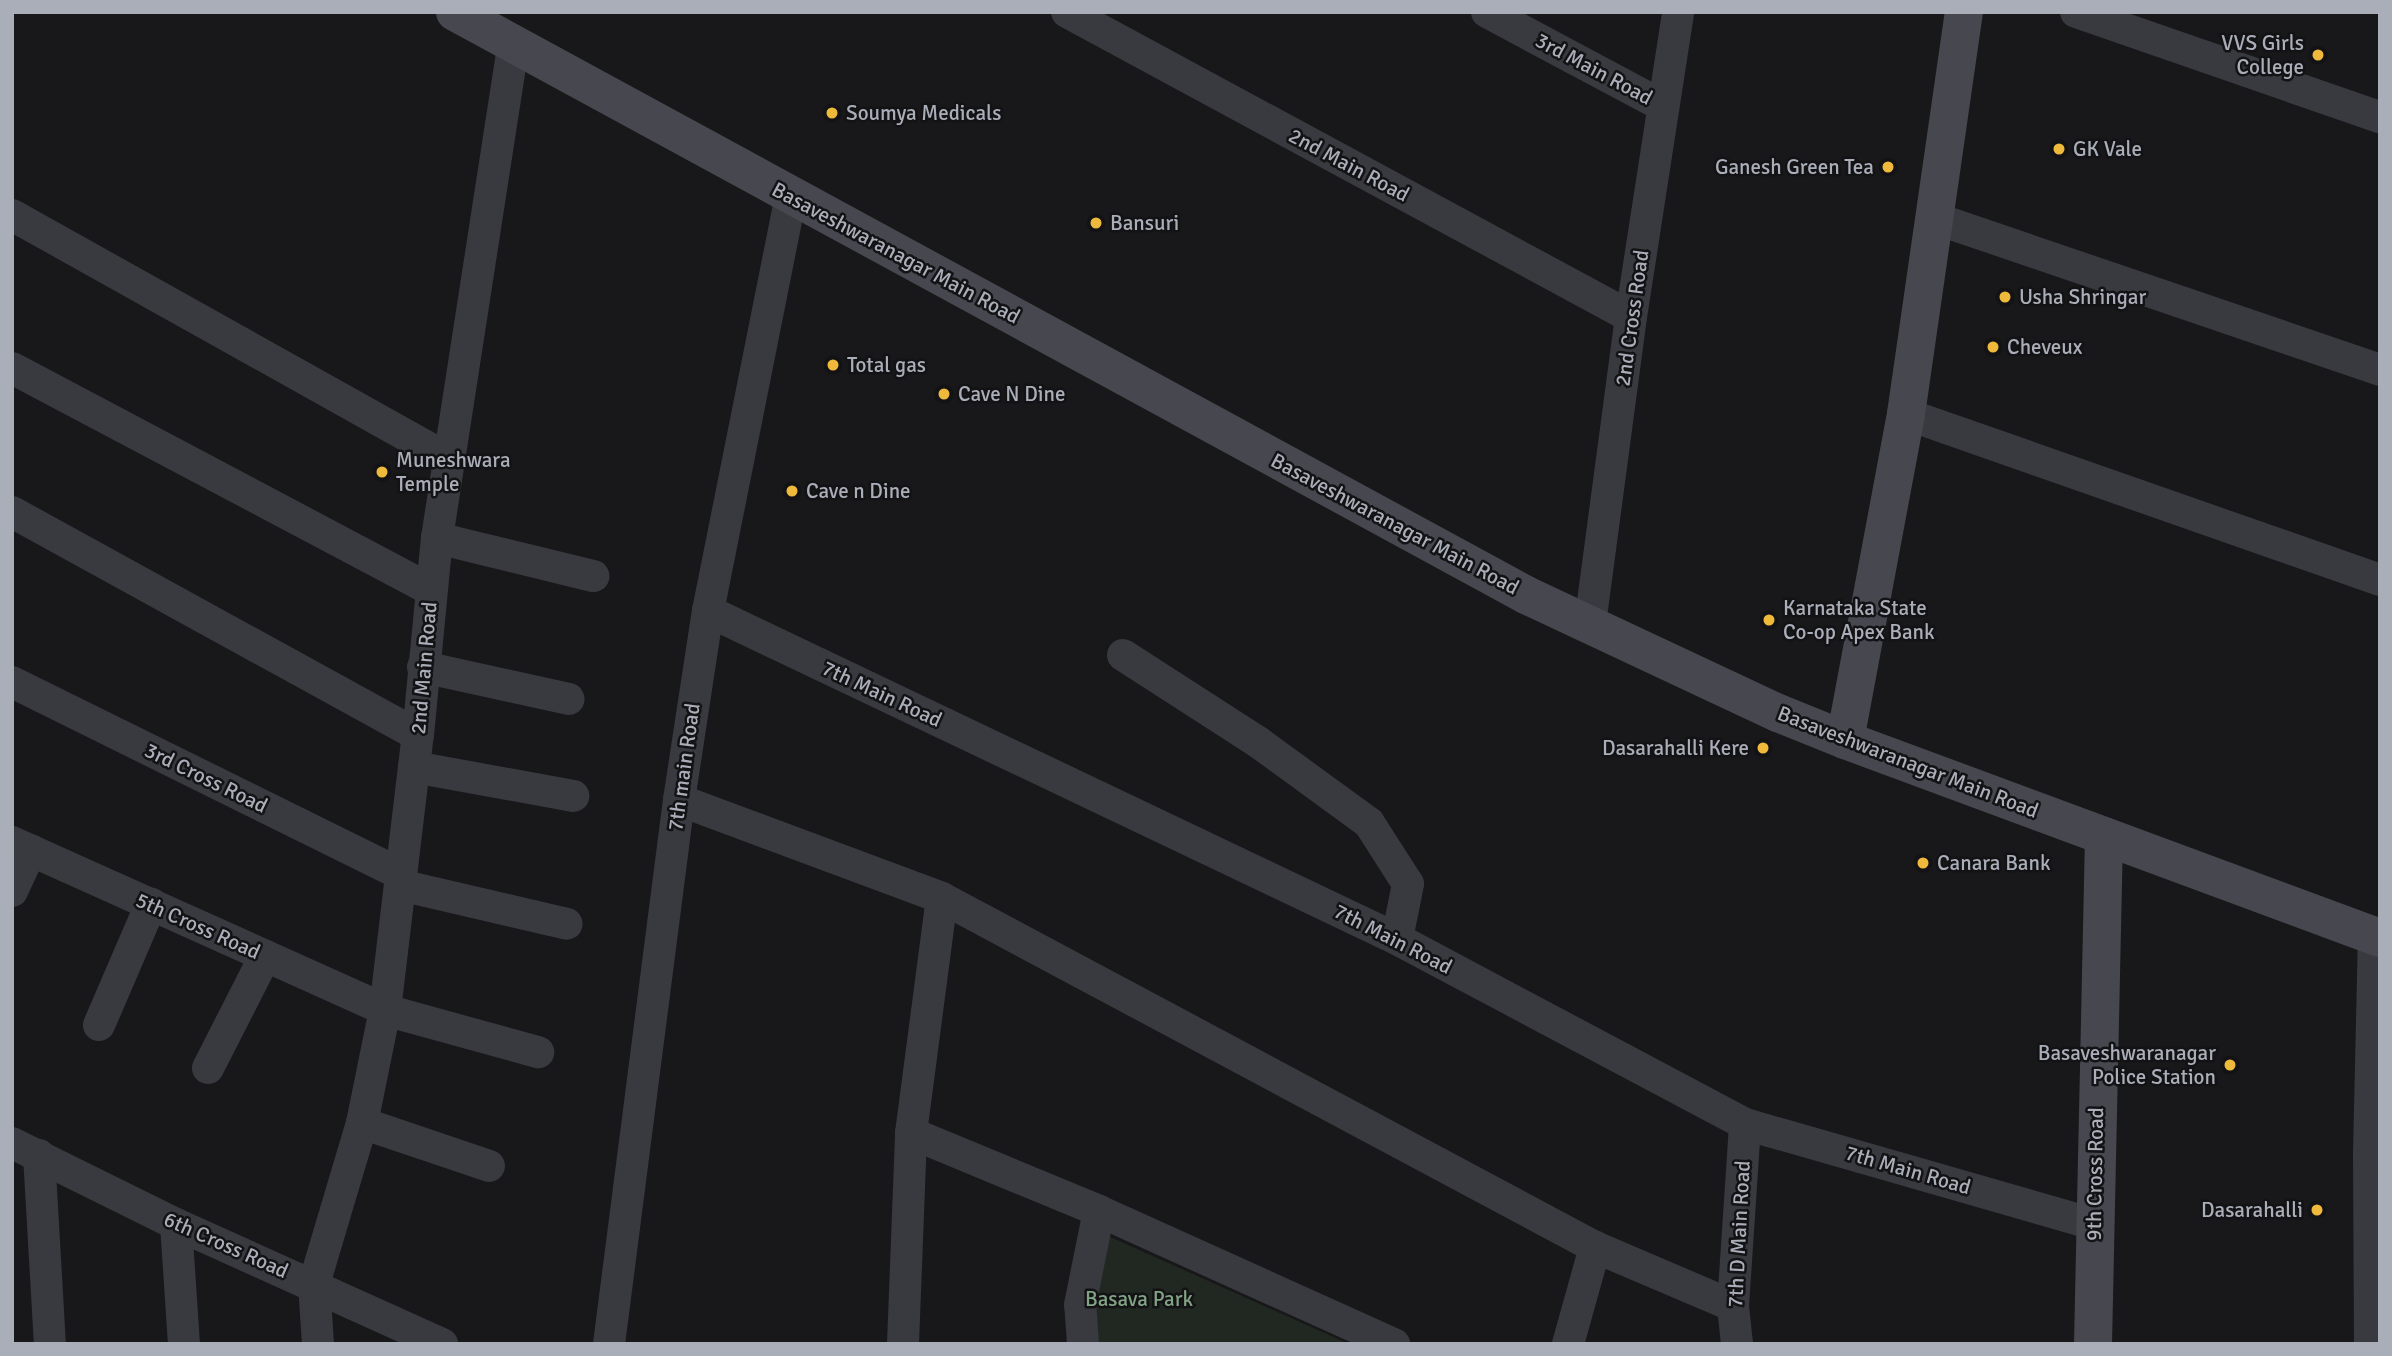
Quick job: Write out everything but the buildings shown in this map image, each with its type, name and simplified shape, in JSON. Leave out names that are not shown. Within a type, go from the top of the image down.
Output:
[{"type":"main road","name":"Basaveshwaranagar Main Road","points":[[455,12],[513,46],[1526,595],[1778,713],[1845,740],[2377,937]]},
{"type":"main road","points":[[1845,740],[1906,414],[1937,219],[1964,12]]},
{"type":"main road","name":"9th Cross Road","points":[[2093,1344],[2104,836]]},
{"type":"street","name":"2nd Main Road","points":[[1067,12],[1631,317]]},
{"type":"street","name":"3rd Main Road","points":[[1488,12],[1663,106]]},
{"type":"street","name":"2nd Cross Road","points":[[1590,624],[1631,317],[1678,12]]},
{"type":"street","points":[[2076,12],[2380,117]]},
{"type":"street","name":"2nd Main Road","points":[[314,1284],[362,1123],[384,1010],[418,735],[437,538],[513,46]]},
{"type":"street","name":"7th main Road","points":[[609,1344],[679,800],[708,611],[791,196]]},
{"type":"street","points":[[12,215],[448,459]]},
{"type":"street","points":[[1937,219],[2380,370]]},
{"type":"street","points":[[12,368],[431,590]]},
{"type":"street","points":[[1906,414],[2380,580]]},
{"type":"street","points":[[12,512],[418,735]]},
{"type":"street","points":[[437,538],[593,576]]},
{"type":"street","name":"7th Main Road","points":[[708,611],[1396,939],[1745,1124],[2094,1224]]},
{"type":"street","points":[[1123,655],[1258,742],[1369,823],[1408,884],[1396,939]]},
{"type":"street","points":[[423,667],[569,699]]},
{"type":"street","name":"3rd Cross Road","points":[[12,682],[400,879],[567,924]]},
{"type":"street","points":[[414,767],[573,796]]},
{"type":"street","points":[[679,800],[942,898],[1595,1247],[1733,1306]]},
{"type":"street","points":[[12,891],[22,846]]},
{"type":"street","name":"5th Cross Road","points":[[22,846],[384,1010],[538,1052]]},
{"type":"street","points":[[903,1344],[911,1133],[942,898]]},
{"type":"street","points":[[99,1025],[151,905]]},
{"type":"street","points":[[2370,1344],[2370,1153],[2377,937]]},
{"type":"street","points":[[208,1068],[265,956]]},
{"type":"street","points":[[362,1123],[489,1166]]},
{"type":"street","name":"7th D Main Road","points":[[1737,1344],[1733,1306],[1745,1124]]},
{"type":"street","points":[[911,1133],[1099,1211],[1394,1344]]},
{"type":"street","points":[[26,1149],[50,1344]]},
{"type":"street","name":"6th Cross Road","points":[[26,1149],[176,1224],[442,1344]]},
{"type":"street","points":[[1083,1344],[1080,1305],[1099,1211]]},
{"type":"street","points":[[176,1224],[184,1344]]},
{"type":"street","points":[[1568,1344],[1595,1247]]},
{"type":"street","points":[[314,1284],[318,1344]]},
{"type":"green space","name":"Basava Park","points":[[1108,1236],[1349,1344],[1093,1344],[1089,1305]]},
{"type":"place","name":"VVS Girls College","points":[[2318,55]]},
{"type":"place","name":"Soumya Medicals","points":[[832,113]]},
{"type":"place","name":"GK Vale","points":[[2059,149]]},
{"type":"place","name":"Ganesh Green Tea","points":[[1888,167]]},
{"type":"place","name":"Bansuri","points":[[1096,223]]},
{"type":"place","name":"Usha Shringar","points":[[2005,297]]},
{"type":"place","name":"Cheveux","points":[[1993,347]]},
{"type":"place","name":"Total gas","points":[[833,365]]},
{"type":"place","name":"Cave N Dine","points":[[944,394]]},
{"type":"place","name":"Muneshwara Temple","points":[[382,472]]},
{"type":"place","name":"Cave n Dine","points":[[792,491]]},
{"type":"place","name":"Karnataka State Co-op Apex Bank","points":[[1769,620]]},
{"type":"place","name":"Dasarahalli Kere","points":[[1763,748]]},
{"type":"place","name":"Canara Bank","points":[[1923,863]]},
{"type":"place","name":"Basaveshwaranagar Police Station","points":[[2230,1065]]},
{"type":"place","name":"Dasarahalli","points":[[2317,1210]]}]
